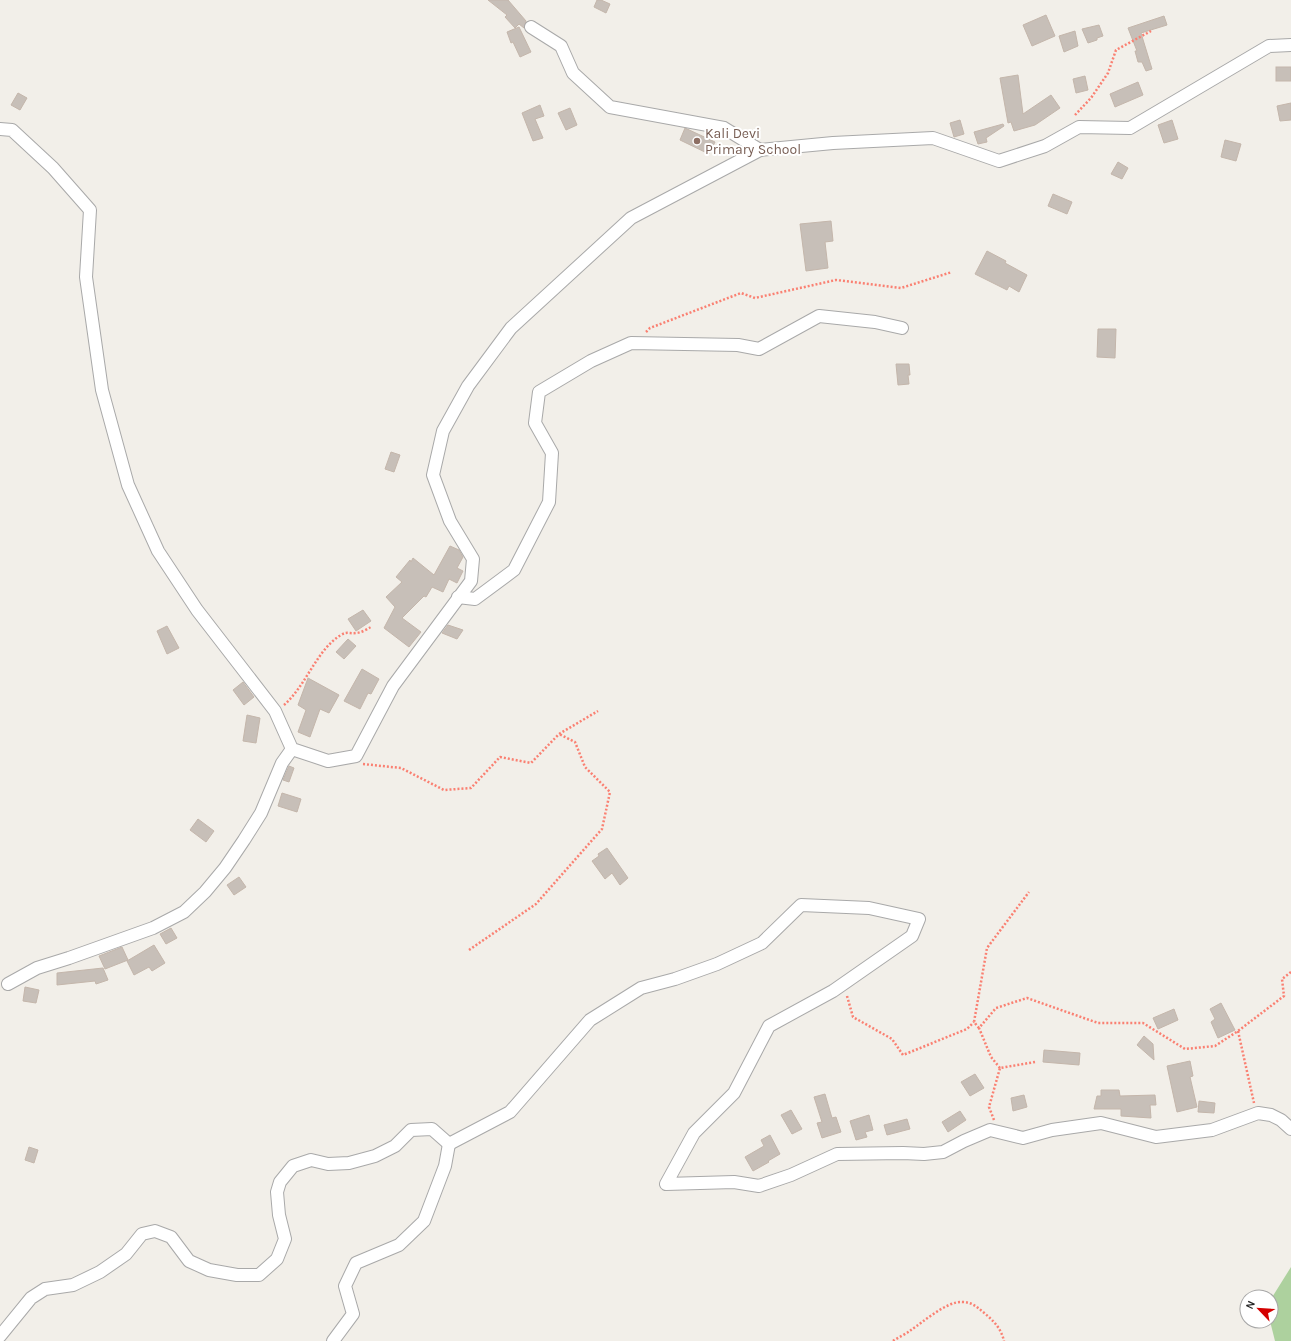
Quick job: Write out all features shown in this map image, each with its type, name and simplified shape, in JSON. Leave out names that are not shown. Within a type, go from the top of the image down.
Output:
[{"type":"street","points":[[531,27],[561,46],[572,73],[610,107],[724,128],[760,150]]},
{"type":"street","points":[[0,129],[12,130],[53,168],[90,210],[86,277],[102,390],[128,485],[158,551],[198,610],[276,711],[292,749],[328,761],[356,756],[393,686],[471,581],[472,559],[450,521],[433,475],[443,431],[468,386],[511,328],[631,218],[760,150],[833,142],[933,138],[999,161],[1045,146],[1079,127],[1130,128],[1269,46],[1291,45]]},
{"type":"street","points":[[458,597],[475,599],[514,570],[549,502],[552,453],[534,423],[539,392],[591,361],[632,343],[738,344],[759,349],[819,316],[875,322],[902,328]]},
{"type":"street","points":[[8,984],[37,968],[153,928],[184,912],[225,868],[244,840],[261,813],[282,763],[292,749]]},
{"type":"street","points":[[449,1144],[510,1112],[590,1020],[641,988],[675,979],[710,967],[762,944],[801,905],[869,908],[919,920],[912,936],[843,984],[769,1026],[734,1093],[694,1133],[666,1184],[734,1182],[759,1186],[791,1175],[837,1154],[924,1154],[944,1152],[964,1141],[990,1130],[1023,1138],[1052,1130],[1101,1123],[1156,1137],[1212,1130],[1255,1114],[1271,1115],[1281,1120],[1291,1129]]},
{"type":"street","points":[[0,1336],[31,1298],[45,1289],[73,1285],[100,1272],[126,1254],[142,1234],[155,1231],[171,1238],[189,1261],[210,1270],[237,1275],[259,1276],[277,1259],[285,1239],[279,1215],[277,1192],[280,1182],[292,1166],[312,1160],[328,1164],[349,1163],[375,1156],[396,1146],[411,1130],[432,1129],[449,1144]]},
{"type":"street","points":[[333,1341],[353,1314],[345,1286],[356,1263],[399,1245],[424,1221],[445,1166],[449,1144]]},
{"type":"path","points":[[1071,119],[1091,98],[1108,73],[1116,50],[1151,31]]},
{"type":"path","points":[[637,343],[650,328],[741,293],[755,298],[836,280],[901,288],[952,272]]},
{"type":"path","points":[[276,711],[293,695],[329,646],[341,635],[348,632],[357,634],[371,627]]},
{"type":"path","points":[[356,756],[360,764],[401,768],[444,790],[471,788],[500,757],[530,763],[559,734],[598,711]]},
{"type":"path","points":[[469,950],[536,904],[602,829],[610,792],[585,767],[575,742],[559,734]]},
{"type":"path","points":[[843,984],[853,1017],[892,1039],[903,1055],[967,1029],[974,1022],[987,948],[1029,892]]},
{"type":"path","points":[[979,1028],[996,1008],[1027,998],[1098,1023],[1143,1023],[1185,1049],[1215,1046],[1238,1031],[1284,996],[1282,979],[1291,972]]},
{"type":"path","points":[[974,1022],[979,1028],[991,1057],[1000,1068]]},
{"type":"path","points":[[1238,1031],[1255,1114]]},
{"type":"path","points":[[1000,1068],[1035,1062]]},
{"type":"path","points":[[998,1132],[989,1107],[1000,1068]]},
{"type":"path","points":[[893,1341],[945,1307],[960,1302],[974,1304],[988,1315],[1000,1329],[1004,1341]]},
{"type":"green space","points":[[1291,1267],[1291,1341],[1275,1341],[1272,1329],[1279,1329],[1279,1289],[1277,1289]]},
{"type":"building","points":[[488,0],[508,0],[526,21],[524,28],[519,24],[515,28],[505,17],[507,15]]},
{"type":"building","points":[[597,0],[610,4],[606,13],[594,7]]},
{"type":"building","points":[[1046,15],[1055,36],[1032,46],[1023,25]]},
{"type":"building","points":[[1164,16],[1167,25],[1141,33],[1152,69],[1146,71],[1142,62],[1138,62],[1135,51],[1137,51],[1128,28]]},
{"type":"building","points":[[1099,25],[1103,36],[1088,43],[1082,29]]},
{"type":"building","points":[[519,27],[531,52],[520,57],[513,42],[511,43],[507,32]]},
{"type":"building","points":[[1075,31],[1078,46],[1064,52],[1059,36]]},
{"type":"building","points":[[1276,67],[1291,67],[1291,81],[1276,81]]},
{"type":"building","points":[[1018,75],[1023,114],[1051,95],[1060,108],[1035,125],[1014,131],[1011,122],[1008,123],[1000,78]]},
{"type":"building","points":[[1085,76],[1088,90],[1076,93],[1073,79]]},
{"type":"building","points":[[1138,82],[1143,95],[1115,107],[1110,94]]},
{"type":"building","points":[[18,93],[27,98],[20,110],[11,105]]},
{"type":"building","points":[[1291,103],[1291,120],[1280,121],[1277,106]]},
{"type":"building","points":[[540,105],[544,116],[535,119],[543,138],[533,141],[522,113]]},
{"type":"building","points":[[570,108],[577,125],[566,130],[558,113]]},
{"type":"building","points":[[960,120],[964,134],[954,137],[950,123]]},
{"type":"building","points":[[1172,120],[1178,139],[1164,143],[1158,125]]},
{"type":"building","points":[[1003,124],[1004,126],[986,138],[987,142],[978,144],[974,132]]},
{"type":"building","name":"Kali Devi Primary School","points":[[685,128],[715,142],[709,154],[680,140]]},
{"type":"building","points":[[1225,140],[1241,144],[1236,161],[1221,157]]},
{"type":"building","points":[[1118,162],[1128,168],[1122,179],[1111,174]]},
{"type":"building","points":[[1053,194],[1072,202],[1067,214],[1048,206]]},
{"type":"building","points":[[831,221],[833,241],[825,242],[828,268],[806,271],[800,224]]},
{"type":"building","points":[[987,251],[1006,261],[1005,263],[1027,275],[1019,292],[1009,286],[1007,290],[975,274]]},
{"type":"building","points":[[1098,329],[1116,329],[1115,358],[1097,357]]},
{"type":"building","points":[[896,364],[909,364],[909,384],[898,385]]},
{"type":"building","points":[[391,452],[400,455],[394,472],[385,469]]},
{"type":"building","points":[[450,546],[459,550],[463,557],[457,568],[463,571],[457,583],[449,579],[443,592],[432,587],[426,597],[424,596],[402,618],[421,632],[409,647],[384,628],[395,607],[386,597],[402,582],[396,577],[410,560],[411,562],[413,558],[434,575]]},
{"type":"building","points":[[363,610],[371,621],[356,631],[348,619]]},
{"type":"building","points":[[448,625],[463,630],[457,639],[442,633]]},
{"type":"building","points":[[167,626],[179,648],[167,654],[157,631]]},
{"type":"building","points":[[348,639],[356,646],[344,659],[336,652]]},
{"type":"building","points":[[362,669],[379,679],[371,694],[368,693],[360,709],[344,701]]},
{"type":"building","points":[[308,678],[339,695],[329,713],[320,709],[310,737],[298,732],[306,710],[298,705]]},
{"type":"building","points":[[243,682],[254,697],[244,705],[233,690]]},
{"type":"building","points":[[247,715],[260,718],[256,743],[243,741]]},
{"type":"building","points":[[289,766],[294,768],[289,782],[283,780]]},
{"type":"building","points":[[282,793],[301,799],[297,812],[278,806]]},
{"type":"building","points":[[198,819],[214,831],[206,842],[190,830]]},
{"type":"building","points":[[607,848],[628,878],[620,885],[612,873],[605,879],[592,861],[599,856],[598,854]]},
{"type":"building","points":[[239,877],[246,887],[234,895],[227,885]]},
{"type":"building","points":[[171,928],[177,938],[166,944],[160,934]]},
{"type":"building","points":[[154,945],[165,963],[152,971],[149,967],[134,975],[127,961]]},
{"type":"building","points":[[122,947],[128,960],[105,969],[99,956]]},
{"type":"building","points":[[103,968],[108,980],[96,984],[95,981],[57,985],[57,973]]},
{"type":"building","points":[[25,987],[39,990],[36,1003],[23,1001]]},
{"type":"building","points":[[1221,1003],[1235,1030],[1218,1038],[1211,1022],[1215,1019],[1210,1009]]},
{"type":"building","points":[[1174,1009],[1178,1020],[1158,1029],[1153,1018]]},
{"type":"building","points":[[1144,1036],[1153,1044],[1154,1060],[1137,1045]]},
{"type":"building","points":[[1044,1050],[1080,1053],[1079,1065],[1043,1062]]},
{"type":"building","points":[[1190,1061],[1193,1076],[1190,1077],[1197,1107],[1177,1112],[1167,1066]]},
{"type":"building","points":[[975,1074],[984,1088],[970,1096],[961,1082]]},
{"type":"building","points":[[1101,1090],[1119,1090],[1120,1096],[1155,1095],[1156,1105],[1150,1105],[1151,1118],[1121,1116],[1121,1109],[1094,1109],[1097,1096],[1101,1096]]},
{"type":"building","points":[[825,1094],[832,1118],[836,1117],[841,1132],[822,1138],[817,1123],[822,1122],[814,1097]]},
{"type":"building","points":[[1024,1095],[1027,1107],[1013,1111],[1011,1098]]},
{"type":"building","points":[[1199,1101],[1215,1103],[1214,1113],[1198,1112]]},
{"type":"building","points":[[791,1110],[802,1129],[792,1134],[781,1115]]},
{"type":"building","points":[[960,1111],[966,1120],[948,1132],[942,1122]]},
{"type":"building","points":[[869,1115],[873,1130],[865,1132],[867,1137],[856,1140],[850,1121]]},
{"type":"building","points":[[907,1119],[910,1129],[887,1135],[884,1125]]},
{"type":"building","points":[[770,1135],[780,1154],[753,1171],[745,1157],[764,1146],[761,1140]]},
{"type":"building","points":[[29,1147],[38,1150],[34,1163],[25,1160]]},
{"type":"place","name":"Kali Devi Primary School","points":[[697,141]]}]
